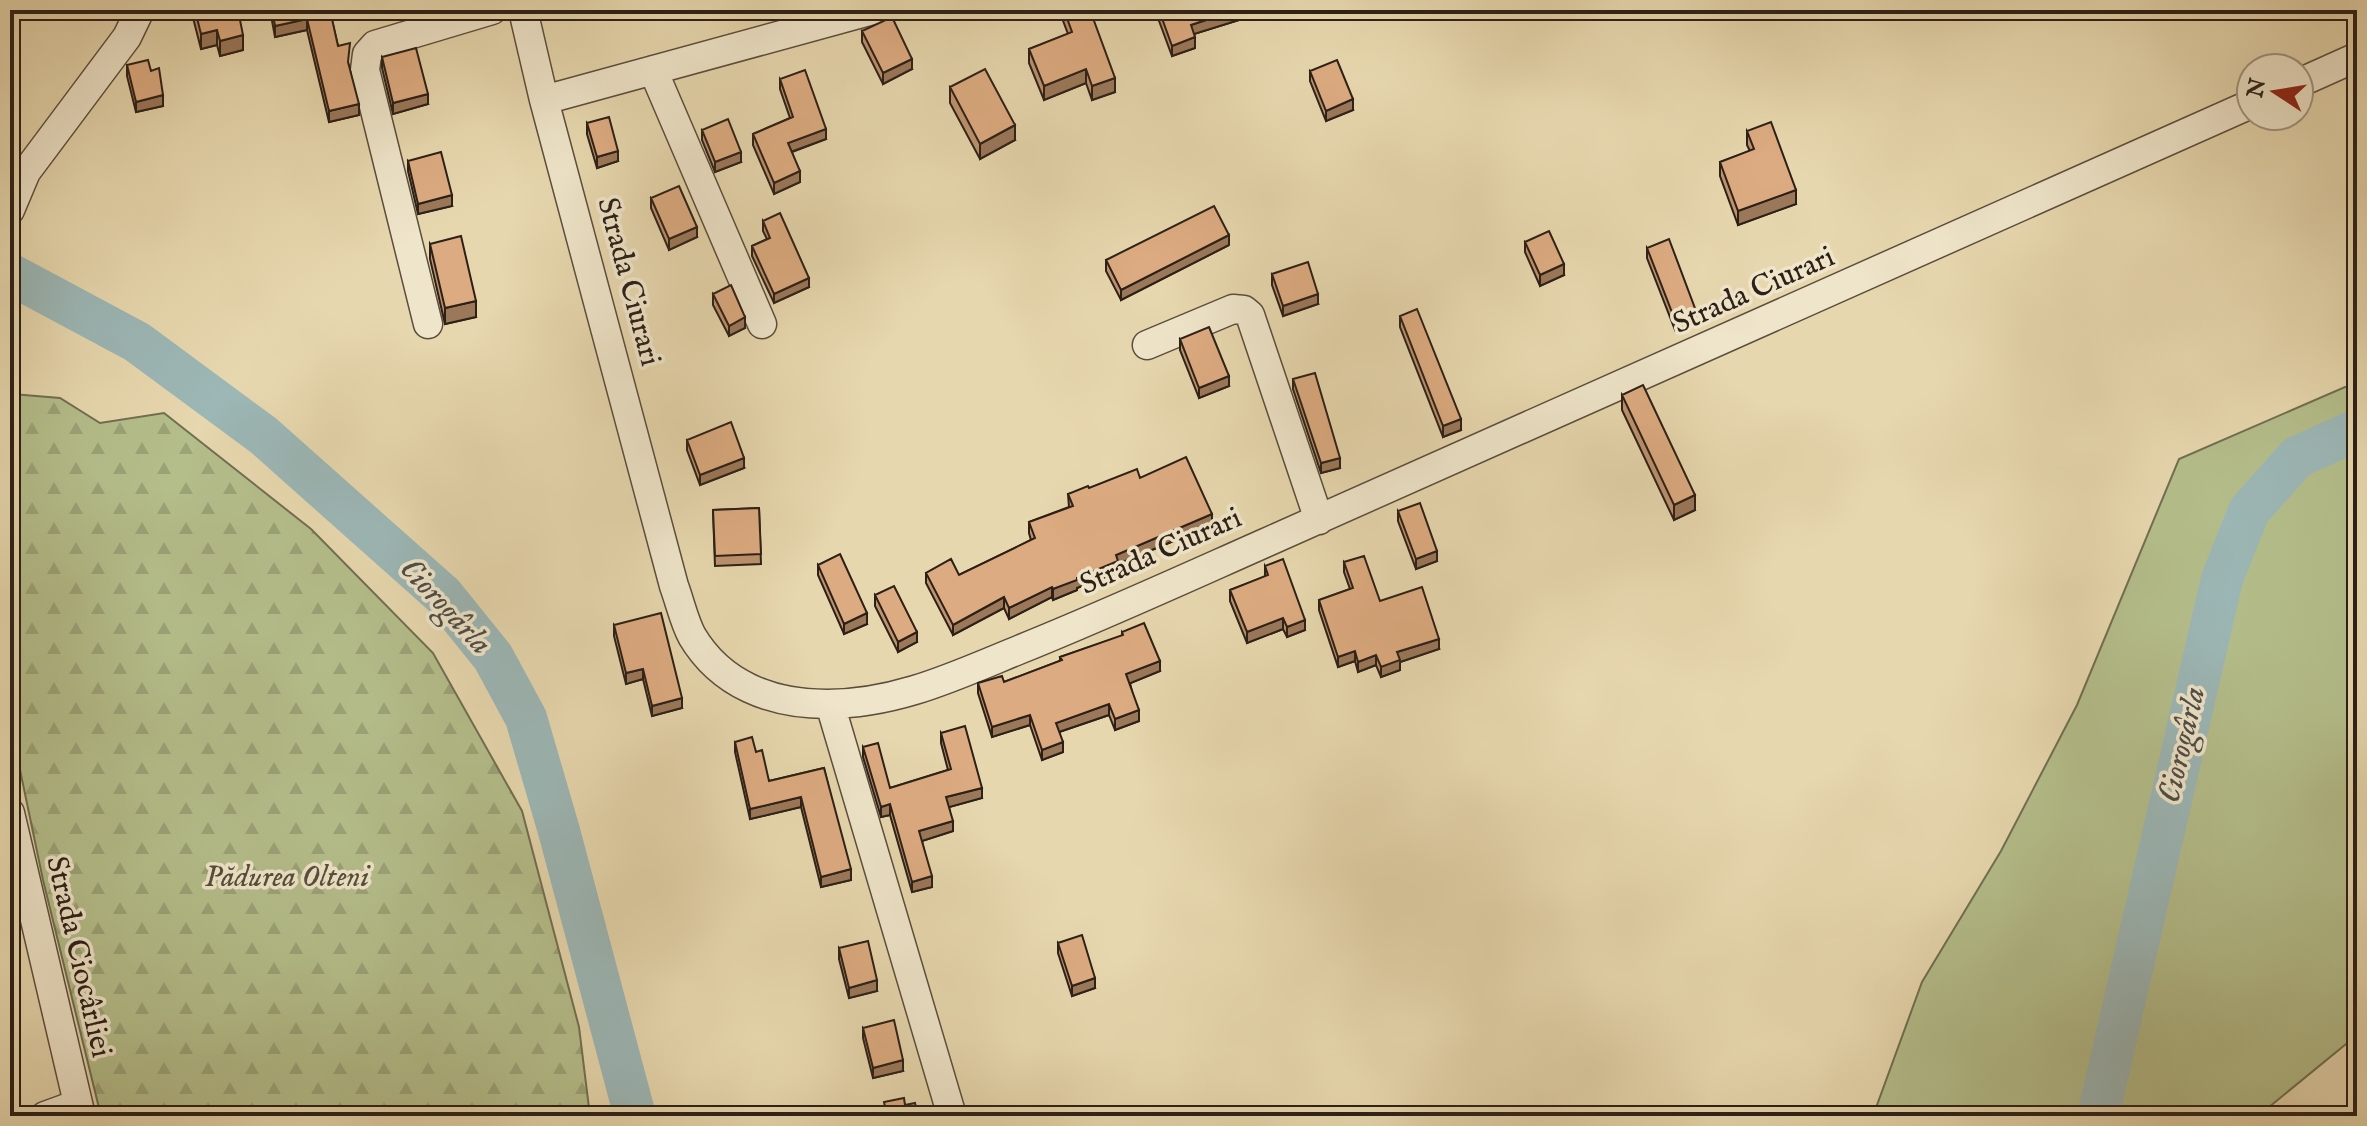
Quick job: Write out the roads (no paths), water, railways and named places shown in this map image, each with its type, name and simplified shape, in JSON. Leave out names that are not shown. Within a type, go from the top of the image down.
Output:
[{"type":"street","points":[[10,210],[26,172],[127,37],[140,10]]},
{"type":"street","points":[[428,324],[365,70],[367,54],[375,45],[492,10]]},
{"type":"street","name":"Strada Ciurari","points":[[523,10],[544,100],[674,586],[690,633],[712,664],[731,679],[757,693],[794,702],[868,702],[915,692],[1065,631],[1858,282],[2235,111]]},
{"type":"street","points":[[544,100],[873,10]]},
{"type":"street","points":[[2315,76],[2357,57]]},
{"type":"street","points":[[653,70],[762,324]]},
{"type":"street","points":[[1147,345],[1233,309],[1244,310],[1250,315],[1319,520]]},
{"type":"street","points":[[830,704],[952,1116]]},
{"type":"street","name":"Strada Ciocârliei","points":[[10,813],[79,1110]]},
{"type":"street","points":[[45,1116],[79,1110]]},
{"type":"waterway","name":"Ciorogârla","points":[[10,274],[137,342],[263,435],[443,595],[493,657],[526,718],[635,1116]]},
{"type":"waterway","name":"Ciorogârla","points":[[2098,1116],[2222,579],[2249,511],[2297,457],[2357,430]]},
{"type":"park label","name":"Pădurea Olteni","points":[[287,878]]}]
